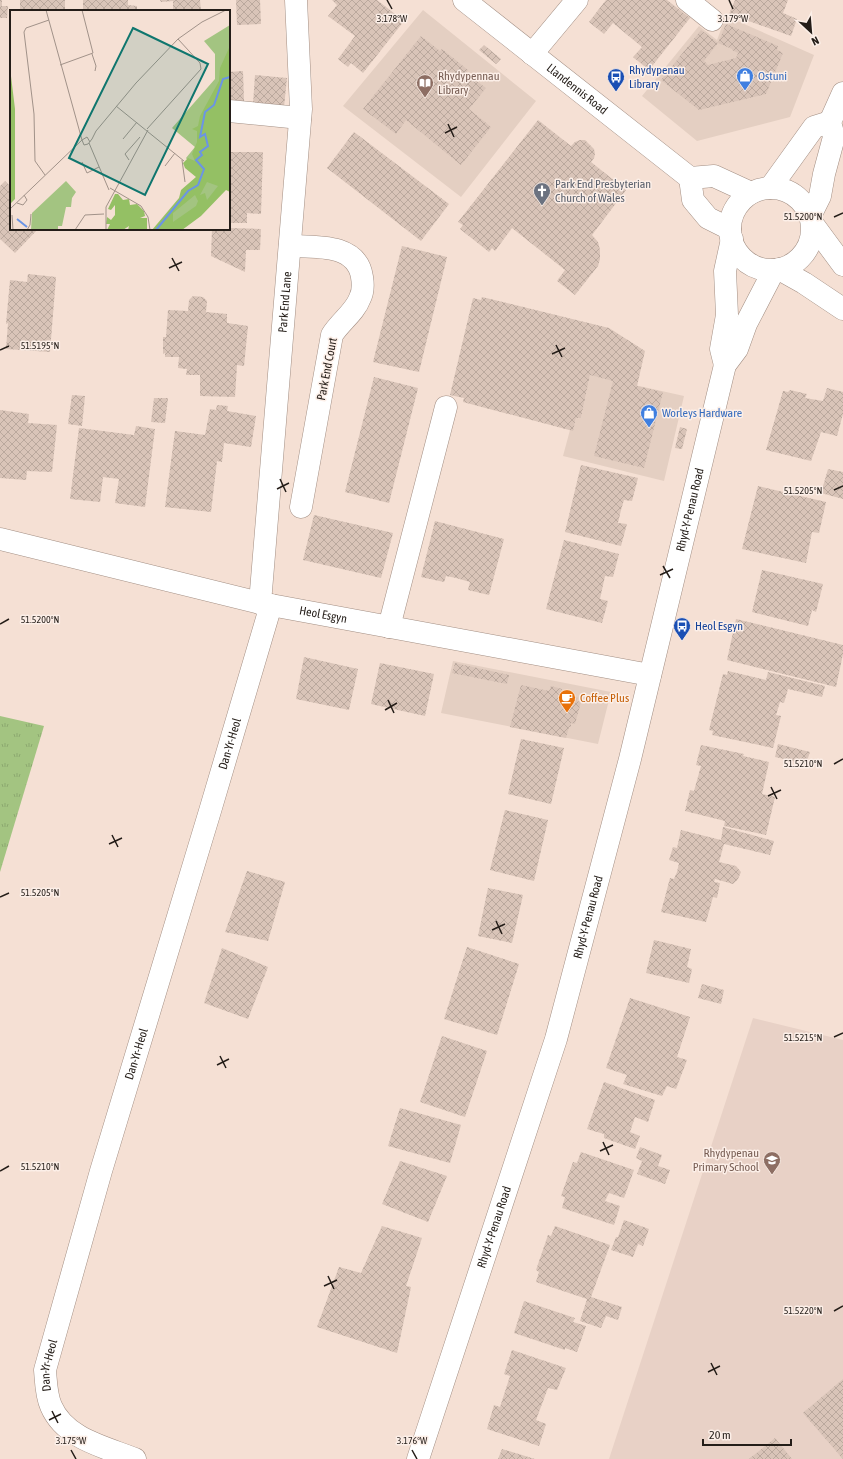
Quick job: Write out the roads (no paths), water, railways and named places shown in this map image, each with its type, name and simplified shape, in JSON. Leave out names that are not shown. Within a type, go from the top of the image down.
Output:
[{"type":"street","name":"Park End Lane","points":[[265,604],[300,118],[296,0]]},
{"type":"street","name":"Llandennis Road","points":[[464,0],[690,178]]},
{"type":"street","points":[[532,54],[577,0]]},
{"type":"street","points":[[687,0],[712,20]]},
{"type":"street","points":[[777,270],[791,265],[805,252],[810,244],[812,234],[811,220],[820,196],[834,137],[830,122],[843,93]]},
{"type":"street","points":[[230,112],[300,118]]},
{"type":"street","points":[[830,122],[814,127],[760,191],[739,205],[734,214],[731,234],[738,252],[746,261],[756,267],[777,270],[843,309]]},
{"type":"street","points":[[731,234],[708,218],[693,200],[690,178],[714,176],[760,191],[786,191],[793,194],[805,206],[811,220],[843,265]]},
{"type":"street","name":"Rhyd-Y-Penau Road","points":[[725,365],[721,349],[727,315],[725,271],[731,234]]},
{"type":"street","name":"Park End Court","points":[[290,246],[333,249],[346,253],[354,260],[361,273],[363,284],[361,298],[352,311],[337,326],[332,335],[301,507]]},
{"type":"street","name":"Rhyd-Y-Penau Road","points":[[418,1459],[556,1039],[576,968],[650,675],[725,365],[737,349],[746,324],[777,270]]},
{"type":"street","points":[[390,627],[446,407]]},
{"type":"street","name":"Heol Esgyn","points":[[0,539],[265,604],[650,675]]},
{"type":"street","name":"Dan-Yr-Heol","points":[[135,1459],[82,1438],[63,1424],[51,1406],[47,1390],[45,1370],[102,1171],[210,812],[265,604]]},
{"type":"place","name":"Ostuni","points":[[745,91]]},
{"type":"place","name":"Rhydypenau Library","points":[[616,92]]},
{"type":"place","name":"Rhydypennau Library","points":[[425,98]]},
{"type":"place","name":"Park End Presbyterian Church of Wales","points":[[542,206]]},
{"type":"place","name":"Worleys Hardware","points":[[649,428]]},
{"type":"place","name":"Heol Esgyn","points":[[682,641]]},
{"type":"place","name":"Coffee Plus","points":[[567,713]]},
{"type":"place","name":"Rhydypenau Primary School","points":[[772,1175]]}]
